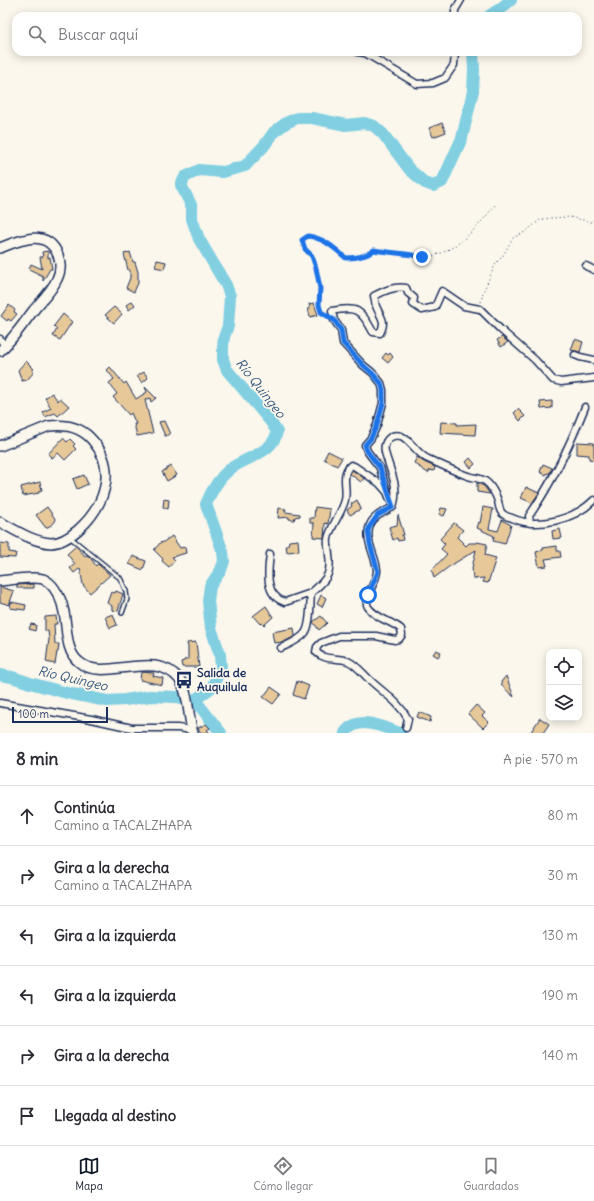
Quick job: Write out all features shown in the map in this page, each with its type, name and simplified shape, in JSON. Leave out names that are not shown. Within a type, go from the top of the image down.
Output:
[{"type":"main road","points":[[0,248],[27,239],[48,241],[55,250],[60,264],[60,271],[52,288],[2,345]]},
{"type":"main road","points":[[0,446],[49,426],[68,426],[81,430],[89,436],[100,448],[106,463],[106,478],[101,498],[90,517],[70,536],[53,543],[44,542],[0,522]]},
{"type":"main road","points":[[0,581],[43,579],[51,583],[63,606],[70,650],[80,663],[97,669],[106,670],[140,665],[155,666],[166,669],[173,674],[180,680],[184,689],[192,730]]},
{"type":"street","points":[[455,12],[461,0]]},
{"type":"street","points":[[370,56],[417,84],[432,83],[445,78],[454,65],[455,56]]},
{"type":"street","points":[[586,266],[594,270]]},
{"type":"street","points":[[393,507],[380,468],[367,451],[365,445],[371,438],[377,425],[383,403],[383,390],[381,383],[343,343],[341,330],[334,320],[332,311],[349,308],[359,312],[367,320],[373,332],[380,333],[384,325],[381,314],[376,306],[374,296],[392,288],[406,288],[414,298],[414,304],[422,310],[435,307],[442,291],[464,306],[480,309],[535,360],[553,380],[561,382],[594,378]]},
{"type":"street","points":[[575,355],[594,360]]},
{"type":"street","points":[[530,523],[528,516],[540,500],[556,471],[585,407]]},
{"type":"street","points":[[406,728],[408,719],[398,704],[359,669],[348,661],[320,656],[316,652],[317,647],[321,643],[339,636],[376,636],[395,640],[399,639],[402,635],[401,629],[372,612],[367,606],[366,601],[378,572],[368,531],[378,515],[393,507],[395,501],[396,485],[384,447],[388,438],[402,436],[425,457],[468,476],[485,481],[490,485],[498,501],[500,511],[504,515],[520,522],[540,523],[561,519],[580,511],[594,500]]},
{"type":"street","points":[[270,554],[268,572],[269,587],[274,596],[285,602],[311,593],[325,581],[329,574],[330,560],[328,539],[345,501],[347,492],[344,477],[349,467],[354,466],[362,470],[388,492]]},
{"type":"street","points":[[281,648],[306,633],[309,624],[311,593]]},
{"type":"street","points":[[0,704],[91,719],[131,731],[178,728],[192,730]]},
{"type":"lane","points":[[70,536],[120,578],[126,591],[127,599],[122,613]]},
{"type":"path","points":[[334,320],[321,312],[319,305],[320,288],[316,268],[312,256],[305,249],[302,240],[308,236],[318,237],[329,243],[346,258],[356,258],[368,255],[374,250],[405,253],[422,257],[432,256],[465,239],[496,204]]},
{"type":"path","points":[[480,309],[483,292],[492,270],[513,238],[525,232],[540,220],[570,217],[591,222],[594,219]]},
{"type":"building","points":[[442,123],[446,132],[433,137],[429,128]]},
{"type":"building","points":[[48,251],[48,258],[50,257],[52,269],[50,269],[43,281],[43,276],[29,269],[31,264],[42,269],[40,257],[43,257],[42,252]]},
{"type":"building","points":[[130,252],[138,272],[138,283],[134,292],[126,288],[130,278],[130,270],[128,270],[124,254]]},
{"type":"building","points":[[157,260],[166,262],[164,269],[155,267]]},
{"type":"building","points":[[132,301],[135,305],[129,310],[126,305]]},
{"type":"building","points":[[314,303],[318,315],[310,317],[308,308],[310,308],[309,304]]},
{"type":"building","points":[[9,305],[17,314],[11,321],[8,319],[7,321],[1,316]]},
{"type":"building","points":[[114,307],[122,314],[114,323],[105,315]]},
{"type":"building","points":[[63,314],[72,322],[60,340],[53,336],[57,329],[54,326]]},
{"type":"building","points":[[502,337],[508,342],[501,347],[497,340]]},
{"type":"building","points":[[575,339],[583,342],[580,352],[571,350]]},
{"type":"building","points":[[386,353],[388,355],[390,353],[393,357],[388,363],[382,358]]},
{"type":"building","points":[[26,361],[34,369],[32,370],[34,372],[27,380],[22,381],[18,370]]},
{"type":"building","points":[[110,367],[124,384],[126,382],[136,399],[147,392],[145,387],[156,398],[151,402],[150,398],[145,400],[153,433],[137,436],[134,424],[136,424],[131,413],[129,415],[113,397],[117,394],[109,383],[114,379],[107,370]]},
{"type":"building","points":[[144,372],[148,378],[142,383],[137,376]]},
{"type":"building","points":[[52,393],[58,401],[60,398],[69,406],[58,416],[55,413],[45,417],[43,412],[51,408],[45,398]]},
{"type":"building","points":[[552,401],[552,408],[541,409],[540,402]]},
{"type":"building","points":[[518,409],[525,416],[520,421],[514,413]]},
{"type":"building","points":[[164,421],[170,434],[165,436],[159,422]]},
{"type":"building","points":[[441,422],[457,423],[457,425],[476,424],[475,435],[440,433]]},
{"type":"building","points":[[63,438],[67,442],[70,439],[75,444],[73,446],[76,449],[65,460],[58,453],[52,458],[48,454]]},
{"type":"building","points":[[577,442],[594,443],[594,460],[589,459],[589,455],[577,454]]},
{"type":"building","points":[[328,451],[342,458],[337,466],[324,459]]},
{"type":"building","points":[[417,457],[435,467],[434,471],[430,470],[428,473],[414,463]]},
{"type":"building","points":[[470,458],[475,464],[471,468],[466,462]]},
{"type":"building","points":[[543,464],[552,468],[549,474],[547,473],[546,475],[540,472]]},
{"type":"building","points":[[171,466],[177,475],[167,481],[162,472]]},
{"type":"building","points":[[352,470],[364,478],[361,482],[350,474]]},
{"type":"building","points":[[84,475],[88,484],[77,489],[73,479]]},
{"type":"building","points":[[40,482],[42,490],[39,491],[39,493],[23,496],[21,487]]},
{"type":"building","points":[[477,483],[484,486],[490,494],[477,492]]},
{"type":"building","points":[[526,487],[539,493],[532,503],[521,498]]},
{"type":"building","points":[[164,499],[169,500],[168,509],[163,507]]},
{"type":"building","points":[[357,500],[361,509],[350,515],[347,510],[352,506],[351,504]]},
{"type":"building","points":[[47,507],[56,520],[53,524],[46,528],[36,515]]},
{"type":"building","points":[[315,507],[330,509],[328,524],[325,523],[324,538],[313,537],[314,523],[310,523],[310,518],[314,518]]},
{"type":"building","points":[[483,507],[493,509],[489,529],[498,531],[502,520],[511,525],[505,544],[493,541],[494,536],[477,528],[479,522],[480,523]]},
{"type":"building","points":[[279,508],[286,509],[285,512],[300,514],[300,516],[295,517],[294,520],[289,519],[289,517],[278,518]]},
{"type":"building","points":[[441,508],[447,509],[444,516],[439,514]]},
{"type":"building","points":[[398,515],[404,535],[402,535],[403,540],[398,541],[397,538],[393,540],[389,527],[397,525]]},
{"type":"building","points":[[454,523],[463,530],[457,537],[466,546],[469,543],[477,542],[487,544],[485,555],[496,558],[488,583],[483,582],[484,578],[473,579],[472,568],[476,550],[434,578],[432,570],[447,554],[441,549],[445,544],[440,539]]},
{"type":"building","points":[[560,529],[562,538],[553,539],[552,531]]},
{"type":"building","points":[[172,536],[180,548],[185,547],[186,553],[172,557],[175,560],[169,567],[162,561],[163,559],[154,550],[161,542],[162,543]]},
{"type":"building","points":[[298,540],[299,551],[287,552],[286,545],[288,545],[289,541]]},
{"type":"building","points":[[0,543],[9,544],[9,552],[16,553],[15,558],[0,557]]},
{"type":"building","points":[[76,546],[85,556],[87,555],[90,557],[96,566],[98,564],[110,575],[90,593],[83,585],[80,568],[74,573],[70,568],[75,564],[67,554]]},
{"type":"building","points":[[557,546],[557,551],[560,551],[561,557],[545,559],[547,566],[539,567],[536,552],[543,550],[543,548]]},
{"type":"building","points":[[133,556],[146,561],[143,570],[129,564]]},
{"type":"building","points":[[34,584],[34,588],[17,588],[17,585]]},
{"type":"building","points":[[0,587],[14,591],[9,605],[0,602]]},
{"type":"building","points":[[116,591],[123,594],[118,611],[112,610],[112,606],[107,603],[111,592],[115,593]]},
{"type":"building","points":[[321,595],[326,598],[322,607],[317,604]]},
{"type":"building","points":[[11,602],[26,605],[25,610],[10,608]]},
{"type":"building","points":[[266,606],[273,617],[264,625],[262,623],[260,624],[253,616]]},
{"type":"building","points":[[113,614],[117,625],[110,628],[105,617]]},
{"type":"building","points":[[56,616],[57,624],[54,624],[55,644],[59,644],[55,664],[46,662],[49,639],[48,631],[45,631],[45,617]]},
{"type":"building","points":[[321,616],[327,623],[319,630],[313,622]]},
{"type":"building","points":[[31,624],[36,625],[35,631],[29,629]]},
{"type":"building","points":[[294,628],[295,636],[284,642],[274,643],[272,632]]},
{"type":"building","points":[[196,642],[199,667],[182,667],[181,662],[188,659],[187,643]]},
{"type":"building","points":[[436,650],[441,652],[438,657],[433,654]]},
{"type":"building","points":[[141,672],[154,673],[153,676],[163,678],[162,685],[140,680]]},
{"type":"building","points":[[506,676],[514,697],[501,685],[501,682]]},
{"type":"building","points":[[297,681],[309,686],[304,699],[293,695]]},
{"type":"building","points":[[271,687],[281,694],[273,704],[263,697]]},
{"type":"building","points":[[476,705],[485,713],[482,716],[489,722],[483,728],[468,714]]},
{"type":"building","points":[[419,712],[431,717],[430,722],[417,717]]},
{"type":"building","points":[[540,718],[549,724],[543,733],[530,733]]},
{"type":"building","points":[[206,724],[210,728],[207,730],[210,733],[201,733],[198,728]]},
{"type":"waterway","name":"Río Quingeo","points":[[495,12],[511,0]]},
{"type":"waterway","name":"Río Quingeo","points":[[0,675],[67,693],[107,701],[150,696],[176,697],[195,700],[212,687],[221,669],[220,655],[211,628],[208,601],[210,586],[221,570],[224,561],[223,552],[206,504],[216,485],[226,472],[265,450],[270,445],[277,432],[271,422],[227,370],[223,360],[224,337],[228,326],[230,296],[226,285],[199,239],[192,219],[192,207],[181,185],[185,177],[199,170],[223,172],[245,166],[264,146],[274,132],[286,123],[297,118],[312,118],[346,125],[364,123],[374,126],[383,134],[409,169],[425,183],[433,186],[442,182],[462,138],[473,91],[473,56]]},
{"type":"waterway","points":[[195,700],[221,733]]},
{"type":"waterway","points":[[345,733],[350,727],[364,723],[379,725],[400,733]]},
{"type":"place","name":"Salida de Auquilula","points":[[184,680]]},
{"type":"route","points":[[368,595],[378,572],[368,531],[374,519],[378,515],[385,513],[393,507],[380,468],[367,451],[365,445],[371,438],[377,425],[383,403],[383,390],[381,383],[343,343],[341,330],[334,320],[321,312],[319,305],[320,288],[316,268],[312,256],[305,249],[302,240],[308,236],[318,237],[329,243],[346,258],[356,258],[368,255],[374,250],[405,253],[422,257]]}]
